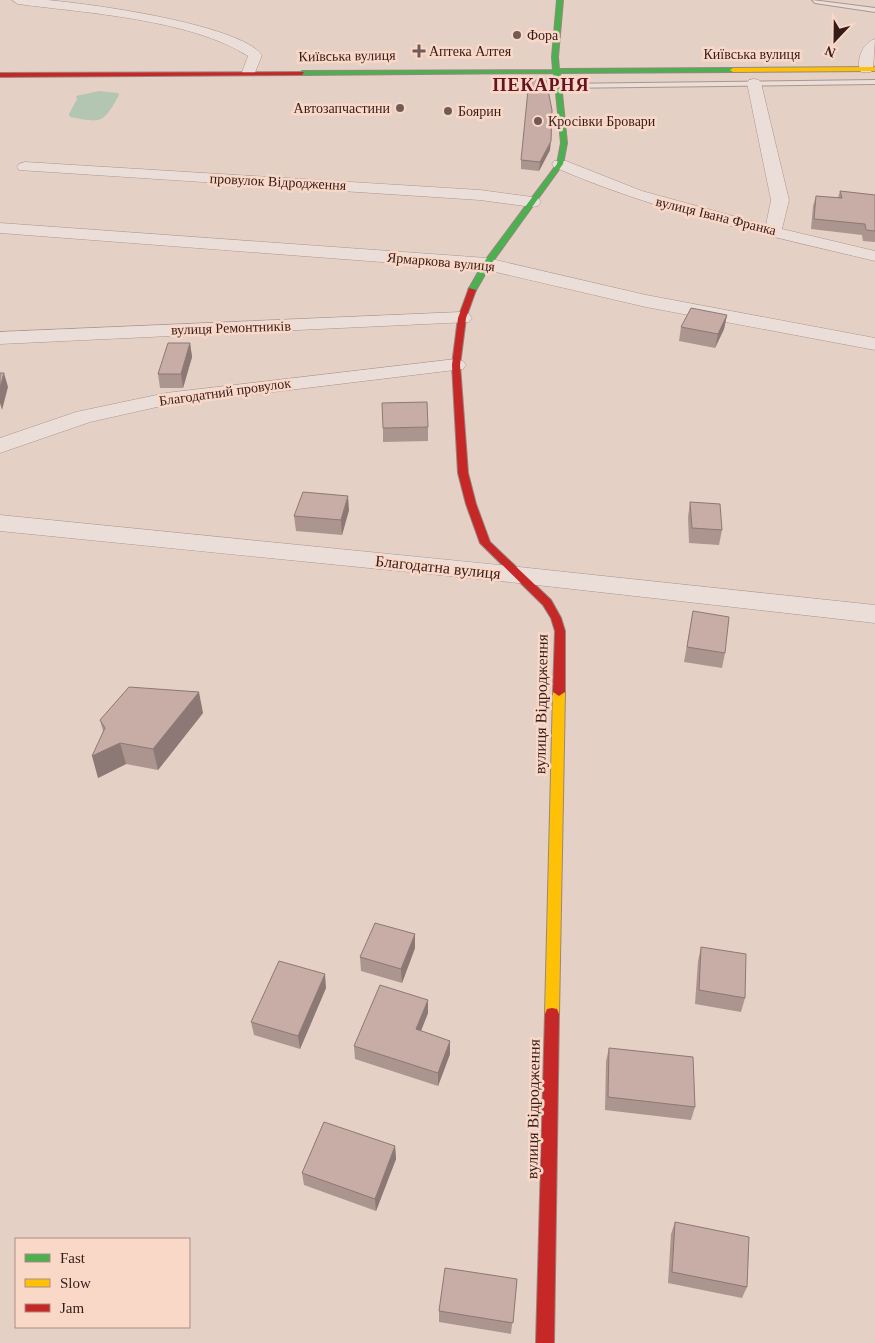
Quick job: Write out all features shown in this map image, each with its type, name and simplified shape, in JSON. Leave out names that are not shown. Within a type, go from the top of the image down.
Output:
[{"type":"street","points":[[18,0],[156,21],[222,38],[250,50],[255,55],[249,72]]},
{"type":"street","name":"вулиця Відродження","points":[[545,1343],[560,631],[556,618],[547,603],[485,543],[462,473],[456,364],[462,318],[473,288],[487,264],[560,164],[564,143],[554,56],[560,0]]},
{"type":"street","points":[[871,69],[867,54],[875,43]]},
{"type":"street","name":"Київська вулиця","points":[[0,75],[556,69],[871,69]]},
{"type":"street","points":[[754,83],[780,200],[773,230]]},
{"type":"street","name":"вулиця Івана Франка","points":[[560,164],[599,182],[661,203],[875,256]]},
{"type":"street","name":"провулок Відродження","points":[[25,167],[480,195],[532,202]]},
{"type":"street","name":"Ярмаркова вулиця","points":[[0,228],[487,264],[646,301],[875,344]]},
{"type":"street","name":"вулиця Ремонтників","points":[[0,338],[462,318]]},
{"type":"street","name":"Благодатний провулок","points":[[0,446],[84,417],[166,399],[456,364]]},
{"type":"street","name":"Благодатна вулиця","points":[[0,523],[519,575],[875,614]]},
{"type":"lane","points":[[814,1],[875,10]]},
{"type":"lane","points":[[558,86],[875,82]]},
{"type":"shaded area","points":[[99,91],[118,93],[119,95],[105,116],[95,120],[70,117],[69,114],[77,99],[76,96]]},
{"type":"building","points":[[529,80],[546,80],[552,110],[551,141],[540,162],[521,160]]},
{"type":"building","points":[[840,191],[875,195],[875,231],[866,230],[865,224],[814,219],[816,196],[842,198]]},
{"type":"building","points":[[691,308],[727,315],[718,334],[681,327]]},
{"type":"building","points":[[168,343],[190,343],[181,374],[158,374]]},
{"type":"building","points":[[0,373],[4,373],[0,388]]},
{"type":"building","points":[[427,402],[428,427],[383,428],[382,403]]},
{"type":"building","points":[[303,492],[348,496],[341,520],[294,516]]},
{"type":"building","points":[[690,502],[720,504],[722,530],[692,528]]},
{"type":"building","points":[[693,611],[729,617],[725,653],[687,647]]},
{"type":"building","points":[[129,687],[199,692],[153,749],[120,743],[92,756],[105,728],[100,720]]},
{"type":"building","points":[[375,923],[415,934],[401,969],[360,957]]},
{"type":"building","points":[[701,947],[746,954],[745,998],[699,990]]},
{"type":"building","points":[[279,961],[325,974],[298,1036],[251,1022]]},
{"type":"building","points":[[380,985],[428,1000],[416,1029],[450,1041],[438,1073],[354,1046]]},
{"type":"building","points":[[609,1048],[693,1057],[695,1107],[608,1097]]},
{"type":"building","points":[[324,1122],[395,1146],[375,1199],[302,1173]]},
{"type":"building","points":[[675,1222],[749,1237],[747,1287],[672,1272]]},
{"type":"building","points":[[445,1268],[517,1279],[513,1323],[439,1311]]},
{"type":"traffic: fast","points":[[472,290],[487,264],[560,164],[564,143],[555,57],[560,0]]},
{"type":"traffic: fast","points":[[302,73],[733,70]]},
{"type":"traffic: slow","points":[[733,70],[875,69]]},
{"type":"traffic: slow","points":[[552,1014],[559,692]]},
{"type":"traffic: jam","points":[[0,75],[302,73]]},
{"type":"traffic: jam","points":[[472,290],[462,318],[456,365],[463,473],[471,504],[485,543],[547,603],[556,618],[560,631],[559,692]]},
{"type":"traffic: jam","points":[[545,1343],[552,1014]]},
{"type":"place","name":"Фора","points":[[517,35]]},
{"type":"place","name":"Аптека Алтея","points":[[419,51]]},
{"type":"place","name":"Автозапчастини","points":[[400,108]]},
{"type":"place","name":"Боярин","points":[[448,111]]},
{"type":"place","name":"Кросівки Бровари","points":[[538,121]]},
{"type":"district","name":"ПЕКАРНЯ","points":[[541,85]]}]
